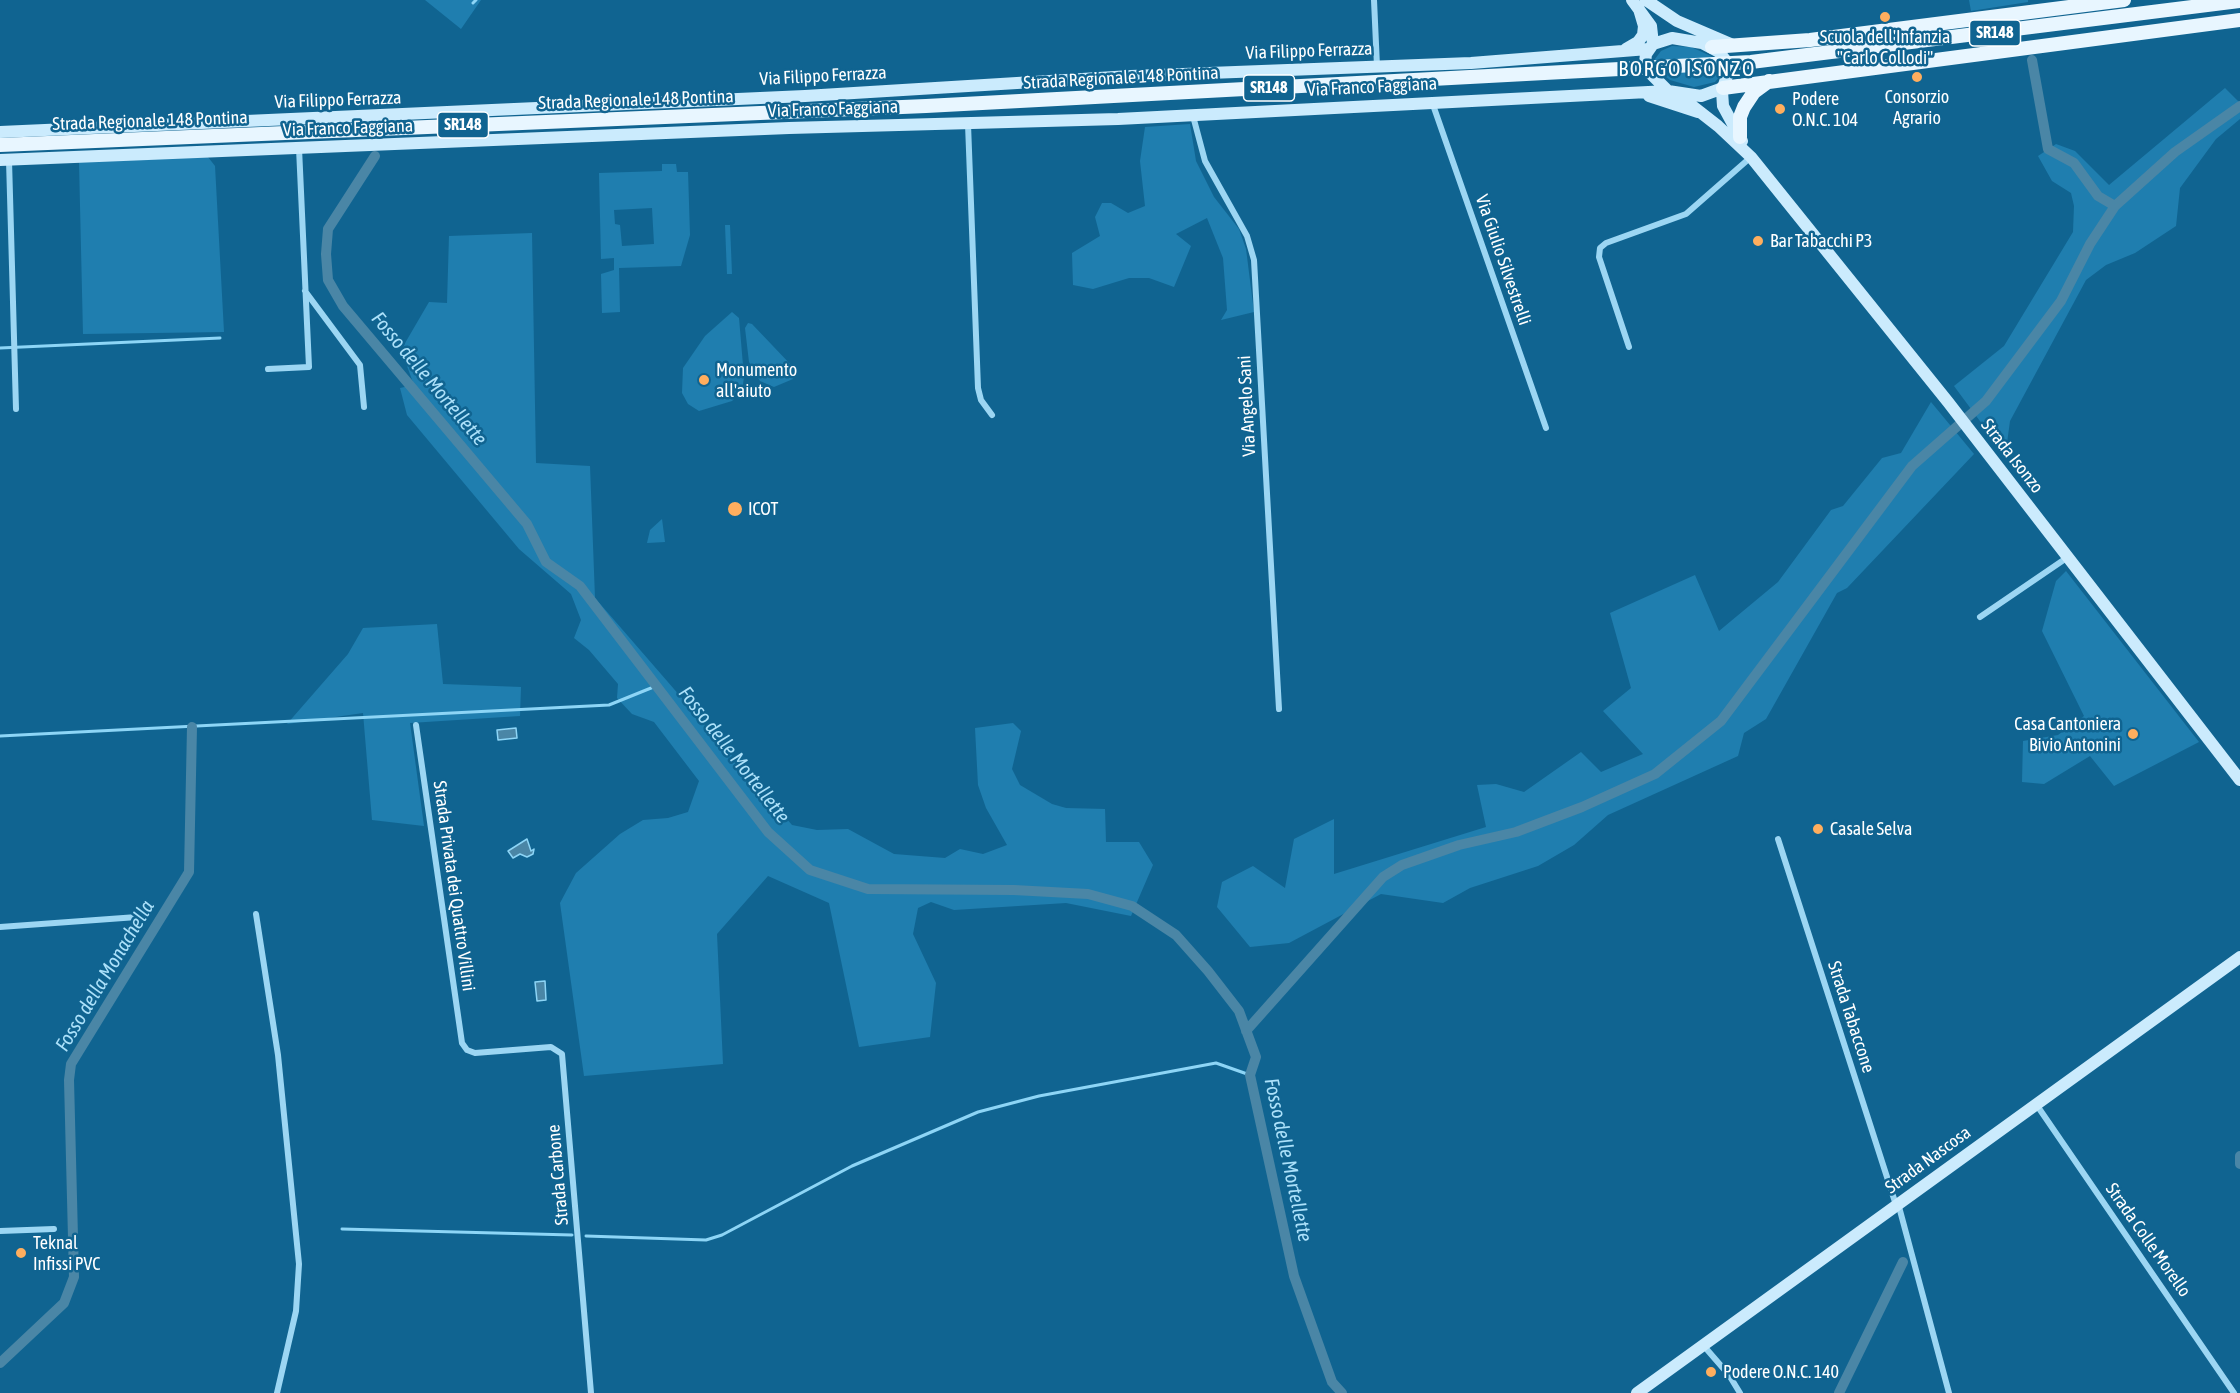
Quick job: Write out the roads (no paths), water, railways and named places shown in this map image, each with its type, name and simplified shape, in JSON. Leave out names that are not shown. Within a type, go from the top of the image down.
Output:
[{"type":"main road","points":[[1712,47],[1810,40],[2124,0]]},
{"type":"main road","name":"Strada Regionale 148 Pontina","points":[[0,145],[926,106],[1751,63],[2240,1]]},
{"type":"main road","points":[[1723,88],[2240,20]]},
{"type":"main road","points":[[1740,137],[1740,117],[1744,107],[1754,92],[1769,81]]},
{"type":"street","points":[[1374,0],[1377,66]]},
{"type":"street","points":[[1641,3],[1695,30],[1734,45]]},
{"type":"street","points":[[1641,3],[1680,38],[1712,47],[1726,61],[1728,73],[1723,88],[1723,106],[1751,158]]},
{"type":"street","points":[[1641,3],[1653,30],[1651,47],[1645,58],[1647,67],[1658,83],[1701,112],[1751,158]]},
{"type":"street","points":[[1619,52],[1635,45],[1643,35],[1641,3]]},
{"type":"street","points":[[1651,47],[1680,38]]},
{"type":"street","name":"Via Filippo Ferrazza","points":[[0,132],[454,113],[1131,76],[1377,66],[1619,52],[1651,47]]},
{"type":"street","points":[[1672,93],[1701,96],[1723,88]]},
{"type":"street","points":[[1627,93],[1658,99],[1701,112]]},
{"type":"street","name":"Via Franco Faggiana","points":[[4,160],[1192,115],[1627,93],[1672,93]]},
{"type":"street","name":"Via Giulio Silvestrelli","points":[[1432,102],[1546,428]]},
{"type":"street","name":"Via Angelo Sani","points":[[1192,115],[1205,161],[1247,236],[1254,260],[1279,710]]},
{"type":"street","points":[[968,123],[978,388],[981,400],[992,415]]},
{"type":"street","points":[[268,369],[309,367],[299,148]]},
{"type":"street","points":[[1629,347],[1599,257],[1600,248],[1606,243],[1682,216],[1751,158]]},
{"type":"street","name":"Strada Isonzo","points":[[1751,158],[1948,402],[2240,780]]},
{"type":"street","points":[[4,160],[16,409]]},
{"type":"street","points":[[304,291],[360,365],[363,407]]},
{"type":"street","points":[[1980,617],[2068,557]]},
{"type":"street","name":"Strada Privata dei Quattro Villini","points":[[416,724],[461,1039],[466,1050]]},
{"type":"street","name":"Strada Tabaccone","points":[[1778,839],[1897,1204],[1949,1393]]},
{"type":"street","points":[[256,914],[278,1055],[300,1264],[296,1311],[277,1393]]},
{"type":"street","points":[[0,927],[137,917]]},
{"type":"street","name":"Strada Nascosa","points":[[1637,1393],[2240,957]]},
{"type":"street","name":"Strada Carbone","points":[[466,1050],[475,1053],[551,1047],[562,1054],[591,1393]]},
{"type":"street","name":"Strada Colle Morello","points":[[2036,1104],[2233,1390]]},
{"type":"street","points":[[0,1231],[54,1228]]},
{"type":"street","points":[[1703,1345],[1729,1375],[1740,1393]]},
{"type":"street","points":[[2224,1393],[2233,1390]]},
{"type":"waterway","name":"Fosso delle Mortellette","points":[[473,3],[476,0]]},
{"type":"waterway","points":[[2032,60],[2048,149],[2074,163],[2098,196],[2115,206]]},
{"type":"waterway","points":[[1246,1031],[1383,877],[1402,865],[1459,845],[1516,832],[1582,807],[1655,774],[1721,721],[1912,466],[1986,401],[2061,301],[2090,244],[2115,206],[2175,152],[2240,106]]},
{"type":"waterway","name":"Fosso delle Mortellette","points":[[375,156],[328,229],[326,254],[328,280],[343,306],[527,524],[546,562],[580,586],[768,832],[810,870],[868,889],[1014,890],[1088,894],[1132,906],[1176,935],[1208,971],[1239,1011],[1256,1057],[1250,1075],[1294,1276],[1332,1382],[1342,1393]]},
{"type":"waterway","points":[[0,348],[220,338]]},
{"type":"waterway","points":[[0,736],[609,705],[656,686]]},
{"type":"waterway","name":"Fosso della Monachella","points":[[0,1363],[64,1303],[74,1277],[69,1080],[71,1064],[189,872],[192,727]]},
{"type":"waterway","points":[[586,1236],[706,1240],[722,1235],[852,1166],[978,1112],[1039,1096],[1216,1063],[1250,1075]]},
{"type":"waterway","points":[[2240,1156],[2240,1164]]},
{"type":"waterway","points":[[342,1229],[572,1235]]},
{"type":"waterway","points":[[1839,1393],[1903,1262]]},
{"type":"place","name":"Scuola dell'Infanzia \"Carlo Collodi\"","points":[[1885,17]]},
{"type":"place","name":"Consorzio Agrario","points":[[1917,77]]},
{"type":"place","name":"Podere O.N.C. 104","points":[[1780,109]]},
{"type":"place","name":"Bar Tabacchi P3","points":[[1758,241]]},
{"type":"place","name":"Monumento all'aiuto","points":[[704,380]]},
{"type":"place","name":"ICOT","points":[[735,509]]},
{"type":"place","name":"Casa Cantoniera Bivio Antonini","points":[[2133,734]]},
{"type":"place","name":"Casale Selva","points":[[1818,829]]},
{"type":"place","name":"Teknal Infissi PVC","points":[[21,1253]]},
{"type":"place","name":"Podere O.N.C. 140","points":[[1711,1372]]},
{"type":"district","name":"BORGO ISONZO","points":[[1687,69]]}]
